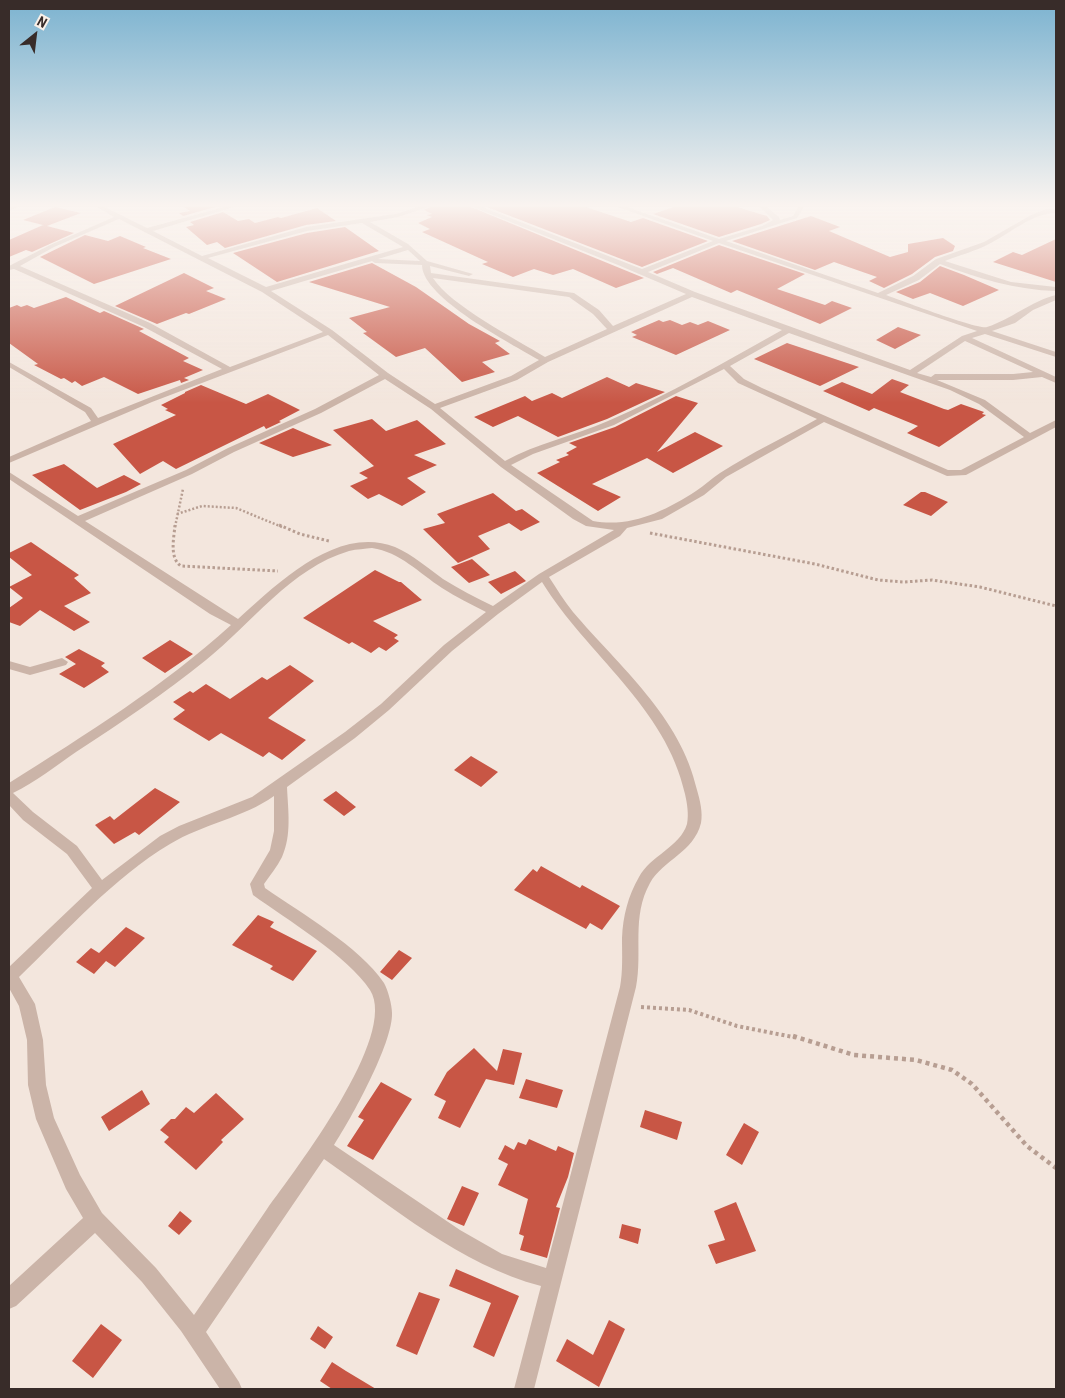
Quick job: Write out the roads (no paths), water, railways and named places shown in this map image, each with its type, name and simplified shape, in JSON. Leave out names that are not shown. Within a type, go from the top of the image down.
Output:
[{"type":"street","points":[[23,272],[147,326],[230,370]]},
{"type":"street","points":[[229,272],[265,290],[329,332],[385,375],[434,407],[504,464],[577,517],[590,524],[607,527],[623,526],[658,517],[700,493],[723,475],[823,419]]},
{"type":"street","points":[[265,290],[326,272]]},
{"type":"street","points":[[459,272],[502,284]]},
{"type":"street","points":[[643,272],[692,294],[788,330],[963,392],[982,402],[1030,437]]},
{"type":"street","points":[[809,272],[1056,355]]},
{"type":"street","points":[[878,296],[916,278],[924,272]]},
{"type":"street","points":[[973,272],[1026,288],[1056,288]]},
{"type":"street","points":[[428,275],[502,284],[571,296],[596,312],[611,329]]},
{"type":"street","points":[[428,275],[436,288],[448,297],[484,323],[545,360]]},
{"type":"street","points":[[434,407],[507,381],[545,360],[692,294]]},
{"type":"street","points":[[911,373],[965,338],[1012,321],[1030,308],[1056,296]]},
{"type":"street","points":[[504,464],[537,448],[608,424],[651,405],[726,367],[788,330]]},
{"type":"street","points":[[9,460],[96,422],[329,332]]},
{"type":"street","points":[[965,338],[1056,380]]},
{"type":"street","points":[[9,364],[88,410],[96,422]]},
{"type":"street","points":[[726,367],[741,381],[759,390],[935,469],[957,474],[1056,423]]},
{"type":"street","points":[[923,377],[984,378],[1042,374]]},
{"type":"street","points":[[78,520],[189,472],[231,450],[318,411],[385,375]]},
{"type":"street","points":[[9,475],[206,606],[239,625]]},
{"type":"street","points":[[232,1389],[194,1332],[149,1275],[95,1220],[73,1182],[45,1119],[37,1085],[35,1040],[27,1004],[9,976],[101,889],[165,840],[184,830],[257,801],[350,735],[385,706],[448,648],[494,611],[543,576],[616,534],[623,526]]},
{"type":"street","points":[[9,789],[57,759],[182,672],[220,642],[303,570],[344,548],[373,544],[397,552],[448,587],[494,611]]},
{"type":"street","points":[[524,1389],[630,977],[629,921],[633,905],[646,877],[683,842],[693,827],[694,813],[692,794],[684,763],[659,719],[645,700],[569,615],[543,576]]},
{"type":"street","points":[[9,665],[30,671],[62,662]]},
{"type":"street","points":[[194,1332],[322,1147],[361,1081],[378,1039],[384,1014],[378,988],[359,967],[339,948],[258,891],[256,884],[274,858],[279,841],[281,829],[280,785]]},
{"type":"street","points":[[9,797],[28,816],[72,850],[101,889]]},
{"type":"street","points":[[322,1147],[453,1237],[497,1262],[526,1273],[553,1280]]},
{"type":"street","points":[[9,1299],[95,1220]]}]
